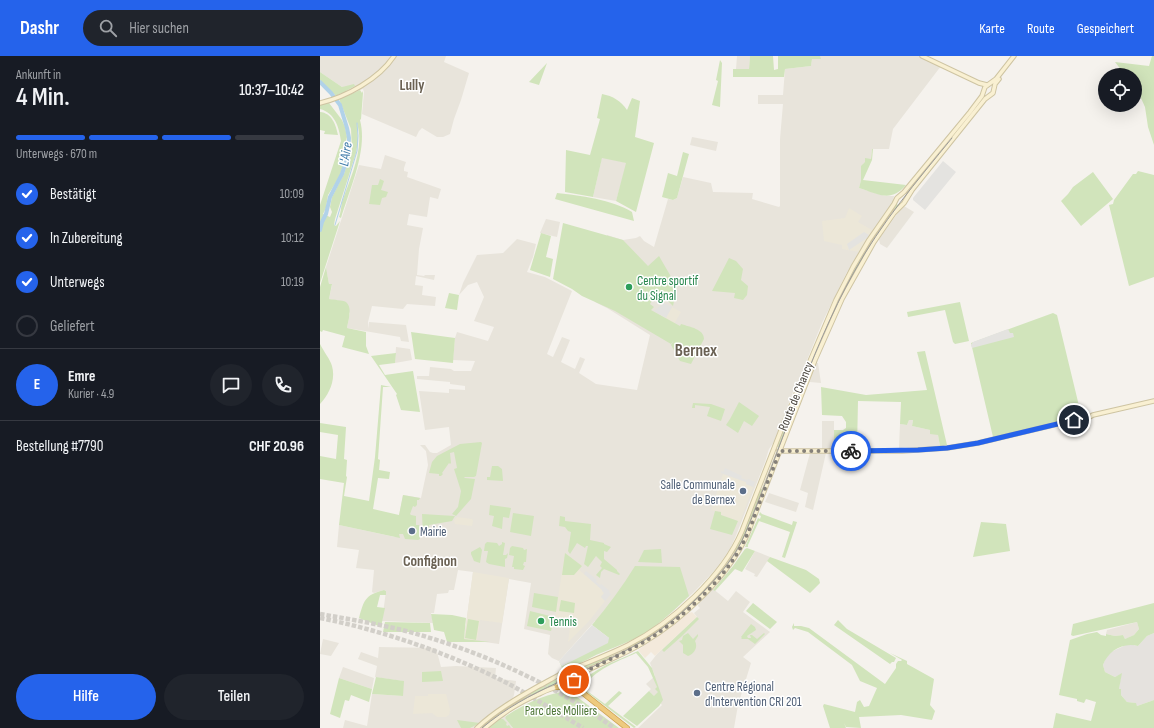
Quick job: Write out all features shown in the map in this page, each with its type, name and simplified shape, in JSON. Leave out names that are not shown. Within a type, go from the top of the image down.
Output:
[{"type":"highway","points":[[574,678],[574,684],[578,689]]},
{"type":"highway","points":[[557,687],[568,684],[578,689],[627,728]]},
{"type":"highway","points":[[568,684],[624,728]]},
{"type":"main road","points":[[320,102],[338,97],[364,84],[389,63],[393,56]]},
{"type":"main road","points":[[922,56],[994,89]]},
{"type":"main road","points":[[976,81],[987,94],[990,94],[993,92],[996,83],[1015,56]]},
{"type":"main road","points":[[984,90],[996,79],[1015,56]]},
{"type":"main road","name":"Route de Chancy","points":[[477,728],[512,701],[560,674],[608,654],[641,638],[673,615],[704,586],[722,565],[736,544],[814,350],[836,300],[862,251],[896,198],[900,196],[970,112],[982,96],[984,90]]},
{"type":"main road","name":"Route de Chancy","points":[[568,684],[574,678],[653,637],[682,614],[714,583],[733,560],[744,541],[819,350],[845,292],[874,242],[890,218],[904,203],[990,94]]},
{"type":"main road","points":[[900,196],[905,200]]},
{"type":"main road","points":[[896,200],[898,204],[901,205]]},
{"type":"main road","points":[[774,451],[902,451],[947,448],[978,443],[1070,421],[1083,422],[1093,415],[1154,400]]},
{"type":"main road","points":[[1070,421],[1081,414],[1093,415]]},
{"type":"main road","points":[[1084,414],[1086,419]]},
{"type":"main road","points":[[1078,416],[1079,421]]},
{"type":"main road","points":[[560,674],[568,684]]},
{"type":"main road","points":[[485,728],[518,704],[557,687],[560,681],[560,674]]},
{"type":"shaded area","points":[[320,56],[446,56],[444,62],[469,73],[450,134],[443,137],[437,137],[422,128],[416,137],[362,114],[363,89],[355,92],[352,88],[355,86],[342,87],[320,72]]},
{"type":"shaded area","points":[[737,56],[750,56],[749,70],[736,69]]},
{"type":"shaded area","points":[[820,56],[919,56],[941,66],[893,129],[889,149],[872,149],[871,159],[863,164],[859,188],[885,196],[894,196],[893,202],[869,236],[846,274],[822,323],[807,360],[809,363],[818,363],[821,383],[810,382],[796,384],[735,538],[730,549],[716,569],[671,613],[639,636],[629,641],[595,621],[559,661],[552,658],[548,654],[550,635],[524,629],[531,583],[509,579],[499,644],[464,639],[473,572],[458,570],[454,590],[449,590],[448,593],[437,594],[434,613],[431,613],[433,623],[382,621],[386,591],[372,592],[374,570],[356,568],[359,550],[337,547],[339,525],[395,537],[403,495],[421,498],[428,465],[426,451],[420,445],[425,445],[430,452],[437,453],[451,445],[449,427],[425,430],[419,391],[449,393],[449,389],[465,390],[465,386],[450,384],[450,382],[417,379],[417,376],[429,376],[430,367],[451,369],[454,371],[471,371],[475,361],[453,360],[457,332],[488,341],[494,327],[474,321],[484,297],[477,282],[468,285],[459,295],[463,283],[477,255],[503,253],[517,239],[536,244],[527,272],[545,277],[572,291],[547,354],[553,357],[562,337],[570,340],[561,362],[575,369],[580,357],[585,359],[579,373],[596,384],[637,390],[650,335],[595,302],[607,235],[623,240],[640,236],[644,241],[654,247],[668,199],[673,200],[677,198],[683,177],[711,183],[713,192],[753,193],[752,199],[779,207],[780,139],[783,104],[758,104],[758,95],[783,95],[785,69],[811,66],[812,59]]},
{"type":"shaded area","points":[[692,137],[718,142],[716,151],[690,145]]},
{"type":"shaded area","points":[[385,155],[406,162],[404,171],[408,172],[407,177],[441,189],[438,199],[430,197],[427,217],[409,214],[407,225],[423,228],[419,249],[417,275],[435,275],[434,280],[416,276],[415,285],[423,286],[422,295],[436,297],[435,306],[407,304],[403,309],[372,306],[368,322],[368,329],[369,322],[406,325],[409,342],[401,341],[400,337],[347,328],[350,313],[344,302],[329,299],[332,285],[329,284],[326,267],[359,165],[381,169]]},
{"type":"shaded area","points":[[602,157],[627,163],[616,201],[593,197]]},
{"type":"shaded area","points":[[943,161],[956,172],[925,210],[913,200],[913,198]]},
{"type":"shaded area","points":[[904,206],[914,212],[887,248],[880,244],[879,239]]},
{"type":"shaded area","points":[[849,208],[862,216],[858,222],[872,230],[859,252],[842,249],[842,245],[824,241],[822,221],[845,218]]},
{"type":"shaded area","points":[[546,219],[560,222],[557,237],[540,233]]},
{"type":"shaded area","points":[[864,232],[869,235],[867,238],[849,250],[847,244]]},
{"type":"shaded area","points":[[664,303],[672,307],[666,318],[654,311]]},
{"type":"shaded area","points":[[672,307],[681,312],[673,326],[659,319],[661,315],[666,317]]},
{"type":"shaded area","points":[[1008,329],[1010,333],[1013,333],[1014,337],[972,348],[971,345],[973,342]]},
{"type":"shaded area","points":[[396,347],[410,349],[412,360],[395,363]]},
{"type":"shaded area","points":[[909,420],[913,420],[912,426],[930,430],[938,435],[940,446],[899,448],[900,424],[907,425]]},
{"type":"shaded area","points":[[822,421],[834,421],[834,449],[822,449]]},
{"type":"shaded area","points":[[810,453],[826,453],[813,510],[805,507],[808,493],[800,490]]},
{"type":"shaded area","points":[[725,468],[742,476],[741,478],[755,482],[753,487],[746,484],[746,482],[721,473],[721,471],[723,472]]},
{"type":"shaded area","points":[[723,474],[746,482],[746,484],[753,487],[740,522],[721,515],[721,512],[711,510]]},
{"type":"shaded area","points":[[769,493],[799,503],[796,512],[765,502]]},
{"type":"shaded area","points":[[457,517],[472,519],[472,526],[455,524],[454,520]]},
{"type":"shaded area","points":[[755,551],[770,557],[757,577],[754,576],[755,574],[745,569]]},
{"type":"shaded area","points":[[565,553],[582,566],[579,570],[603,590],[604,593],[601,597],[605,601],[589,621],[568,642],[571,620],[555,617]]},
{"type":"shaded area","points":[[586,571],[597,580],[596,582],[610,591],[609,592],[611,594],[605,601],[601,597],[604,593],[584,574]]},
{"type":"shaded area","points":[[473,572],[509,578],[502,623],[480,620],[477,641],[464,639]]},
{"type":"shaded area","points":[[712,588],[728,601],[736,591],[750,602],[743,612],[770,632],[743,657],[751,663],[738,705],[734,728],[638,728],[662,705],[649,691],[651,689],[646,684],[655,676],[650,663],[657,654],[697,617],[694,613],[700,608],[698,606],[699,602]]},
{"type":"shaded area","points":[[692,612],[697,617],[655,656],[651,652],[645,658],[638,650],[686,614]]},
{"type":"shaded area","points":[[1137,622],[1139,629],[1134,635],[1128,638],[1125,639],[1123,635],[1115,636],[1106,634],[1107,630]]},
{"type":"shaded area","points":[[592,625],[609,638],[608,643],[562,666],[559,661]]},
{"type":"shaded area","points":[[1154,633],[1154,700],[1137,706],[1135,703],[1127,702],[1121,695],[1121,689],[1119,689],[1121,674],[1115,677],[1105,672],[1103,665],[1107,655],[1113,651],[1128,644],[1138,646],[1147,636]]},
{"type":"shaded area","points":[[323,639],[339,643],[331,656],[320,654]]},
{"type":"shaded area","points":[[379,647],[436,648],[441,667],[456,666],[496,668],[495,678],[516,681],[514,695],[505,718],[513,728],[343,728],[345,720],[367,726],[372,694],[403,696],[403,681],[375,677],[377,666],[358,659],[361,652],[378,658]]},
{"type":"shaded area","points":[[343,667],[374,678],[372,689],[339,678]]},
{"type":"shaded area","points":[[428,694],[446,694],[450,710],[449,715],[446,717],[437,717],[432,713],[413,714],[415,696],[428,696]]},
{"type":"green space","points":[[750,56],[773,56],[774,70],[778,69],[778,56],[820,56],[821,59],[812,59],[811,66],[785,69],[784,77],[733,77],[733,69],[749,69]]},
{"type":"green space","points":[[1152,56],[1154,56],[1154,145],[1142,100],[1142,68],[1120,68],[1115,62],[1149,66]]},
{"type":"green space","points":[[720,60],[722,63],[720,107],[712,105],[718,81],[716,80]]},
{"type":"green space","points":[[547,63],[539,85],[529,82]]},
{"type":"green space","points":[[320,72],[342,87],[354,84],[355,86],[346,91],[349,95],[360,90],[362,93],[363,91],[363,93],[360,120],[362,144],[360,156],[341,218],[339,217],[342,202],[356,163],[358,153],[359,133],[357,123],[358,141],[356,153],[334,225],[336,226],[340,221],[320,283],[320,205],[341,141],[339,131],[333,117],[320,109],[320,105],[329,103],[342,120],[347,137],[345,145],[345,158],[340,176],[328,195],[326,208],[323,214],[330,217],[332,212],[330,207],[332,197],[344,174],[352,150],[351,129],[339,99],[346,96],[342,93],[336,96],[320,80]]},
{"type":"green space","points":[[602,94],[616,99],[627,110],[632,98],[640,101],[635,137],[654,143],[636,212],[616,201],[626,163],[602,158],[593,197],[565,192],[566,150],[590,155],[600,119],[597,118]]},
{"type":"green space","points":[[320,112],[328,115],[333,120],[338,135],[324,134],[325,131],[320,130]]},
{"type":"green space","points":[[872,149],[872,160],[863,180],[906,185],[895,194],[884,196],[859,188],[861,180],[861,166],[865,162],[865,158],[871,159]]},
{"type":"green space","points":[[683,152],[689,154],[677,198],[673,200],[662,197],[668,173],[677,176]]},
{"type":"green space","points":[[1138,171],[1154,175],[1154,277],[1129,286],[1109,205],[1113,204],[1114,200],[1133,174],[1136,174]]},
{"type":"green space","points":[[1093,172],[1113,199],[1081,226],[1061,201],[1073,187]]},
{"type":"green space","points":[[380,179],[384,181],[381,190],[388,192],[386,197],[382,198],[380,205],[369,204],[372,185],[378,185]]},
{"type":"green space","points":[[557,193],[585,197],[615,204],[632,212],[634,221],[555,199]]},
{"type":"green space","points":[[896,203],[899,206],[872,242],[850,281],[847,280],[870,241]]},
{"type":"green space","points":[[563,223],[623,240],[648,266],[659,256],[677,287],[673,306],[658,291],[650,304],[654,307],[651,310],[680,326],[681,324],[688,326],[702,333],[704,339],[691,364],[680,361],[671,345],[674,340],[671,344],[615,311],[582,296],[553,279]]},
{"type":"green space","points":[[541,233],[551,236],[546,257],[553,259],[550,277],[530,270]]},
{"type":"green space","points":[[729,258],[736,261],[743,269],[741,280],[748,286],[747,295],[743,300],[734,298],[735,293],[712,291]]},
{"type":"green space","points":[[326,267],[329,284],[332,284],[329,299],[346,302],[350,315],[347,328],[366,332],[366,346],[369,354],[342,347],[345,336],[323,330],[322,332],[320,331],[320,287]]},
{"type":"green space","points":[[449,293],[459,295],[457,310],[445,308]]},
{"type":"green space","points":[[960,302],[969,341],[955,344],[953,342],[945,310],[908,317],[907,312]]},
{"type":"green space","points":[[1053,313],[1057,315],[1080,410],[1079,413],[1075,417],[993,437],[971,343]]},
{"type":"green space","points":[[411,332],[455,338],[453,363],[415,359]]},
{"type":"green space","points":[[320,344],[331,363],[333,377],[329,392],[320,404]]},
{"type":"green space","points":[[925,351],[947,445],[940,446],[938,435],[930,434],[930,430],[912,426],[913,420],[909,420],[907,425],[900,424],[901,402],[858,401],[857,448],[834,448],[834,430],[843,430],[846,428],[846,422],[842,416],[822,415],[821,387],[866,395],[927,390],[917,352]]},
{"type":"green space","points":[[396,353],[395,363],[379,365],[385,375],[413,371],[420,412],[401,410],[396,395],[397,394],[371,356]]},
{"type":"green space","points":[[809,363],[813,363],[778,448],[777,446]]},
{"type":"green space","points":[[381,385],[391,387],[383,387],[378,459],[380,460],[379,470],[390,472],[389,479],[378,478],[373,509],[399,515],[403,495],[420,498],[417,500],[417,505],[415,507],[413,506],[410,514],[416,516],[416,525],[419,525],[420,539],[418,540],[405,539],[403,534],[399,534],[400,538],[339,525],[344,483],[320,479],[320,456],[336,459],[338,435],[320,432],[320,423],[346,427],[344,459],[347,460],[347,477],[344,496],[369,501],[375,457]]},
{"type":"green space","points":[[739,402],[759,416],[752,426],[744,421],[738,433],[726,425]]},
{"type":"green space","points":[[693,403],[711,404],[725,409],[721,421],[707,416],[710,407],[695,405],[695,408],[692,408]]},
{"type":"green space","points":[[481,442],[476,476],[464,477],[475,479],[471,499],[456,516],[452,514],[458,507],[461,491],[454,469],[457,468],[454,452],[450,453],[451,463],[449,463],[441,476],[439,476],[439,474],[429,473],[432,462],[437,456],[460,444]]},
{"type":"green space","points":[[492,466],[498,466],[502,469],[503,481],[487,480],[487,477],[490,477]]},
{"type":"green space","points":[[760,488],[763,490],[744,538],[735,554],[733,552],[745,528]]},
{"type":"green space","points":[[490,505],[511,508],[509,518],[503,517],[502,529],[492,526],[494,516],[489,515]]},
{"type":"green space","points":[[715,511],[721,512],[721,515],[738,521],[732,535],[710,529]]},
{"type":"green space","points":[[760,512],[792,525],[793,521],[797,522],[785,558],[782,557],[790,532],[759,521],[748,547],[745,547],[758,518],[760,519]]},
{"type":"green space","points":[[513,513],[534,516],[531,536],[510,532]]},
{"type":"green space","points":[[422,514],[455,516],[452,521],[429,525],[430,535],[423,536]]},
{"type":"green space","points":[[560,516],[565,517],[565,521],[591,524],[590,540],[604,543],[611,547],[607,552],[604,551],[604,559],[620,574],[619,575],[604,569],[601,572],[600,578],[596,575],[602,568],[600,566],[602,562],[596,556],[588,567],[584,564],[588,546],[585,548],[577,543],[570,554],[568,551],[571,532],[565,527],[559,526]]},
{"type":"green space","points":[[981,522],[1006,524],[1010,551],[973,557]]},
{"type":"green space","points":[[487,542],[497,543],[499,546],[502,542],[505,543],[503,555],[508,553],[507,558],[505,559],[505,567],[486,562],[488,551],[484,551],[485,544]]},
{"type":"green space","points":[[512,546],[523,548],[524,550],[527,549],[526,562],[524,562],[523,565],[525,566],[523,570],[514,569],[514,567],[512,567],[514,556],[509,555],[510,548]]},
{"type":"green space","points":[[480,547],[482,550],[480,563],[474,561],[471,552]]},
{"type":"green space","points":[[747,548],[755,551],[742,572],[735,569],[715,591],[713,590],[745,549]]},
{"type":"green space","points":[[661,549],[662,563],[638,562],[644,550]]},
{"type":"green space","points":[[565,553],[582,566],[574,575],[562,575]]},
{"type":"green space","points":[[770,557],[806,570],[819,579],[820,583],[810,593],[767,561]]},
{"type":"green space","points":[[635,566],[680,567],[689,596],[662,620],[640,636],[575,665],[562,668],[559,661],[562,666],[609,638],[592,625],[615,596]]},
{"type":"green space","points":[[384,590],[386,591],[386,595],[380,595],[377,607],[385,608],[381,627],[359,618],[366,599],[373,594]]},
{"type":"green space","points":[[534,593],[558,597],[556,612],[532,607]]},
{"type":"green space","points":[[561,600],[575,603],[574,613],[559,611]]},
{"type":"green space","points":[[753,603],[777,622],[770,629],[746,611]]},
{"type":"green space","points":[[1154,603],[1154,633],[1147,636],[1138,646],[1127,645],[1112,652],[1105,660],[1103,665],[1105,672],[1115,677],[1122,673],[1119,689],[1121,689],[1121,695],[1127,702],[1136,703],[1137,706],[1154,700],[1154,728],[1053,728],[1056,713],[1091,721],[1096,702],[1086,699],[1084,703],[1077,701],[1077,699],[1059,695],[1070,640],[1097,632],[1106,636],[1106,634],[1115,636],[1123,635],[1125,639],[1134,635],[1139,629],[1137,622],[1073,636],[1071,635],[1073,624]]},
{"type":"green space","points":[[687,604],[689,606],[662,629],[634,647],[631,645]]},
{"type":"green space","name":"Tennis","points":[[530,611],[554,617],[551,631],[527,626]]},
{"type":"green space","points":[[431,614],[452,615],[466,618],[464,639],[490,642],[447,642],[444,632],[434,630]]},
{"type":"green space","points":[[697,617],[699,619],[682,636],[664,652],[662,650]]},
{"type":"green space","points":[[468,619],[479,621],[476,640],[465,638]]},
{"type":"green space","points":[[838,620],[847,629],[896,658],[894,662],[890,664],[834,625]]},
{"type":"green space","points":[[385,622],[430,623],[431,632],[383,632]]},
{"type":"green space","points":[[794,623],[794,626],[809,628],[885,684],[896,668],[898,661],[902,660],[890,653],[907,661],[907,664],[934,679],[930,705],[935,711],[932,720],[901,715],[859,717],[861,728],[846,727],[844,723],[846,728],[830,728],[823,706],[824,704],[855,712],[857,702],[860,700],[864,707],[869,706],[877,688],[860,681],[852,665],[808,632],[795,628],[793,630],[792,627]]},
{"type":"green space","points":[[751,624],[756,630],[747,636],[748,638],[751,638],[750,635],[752,635],[757,639],[764,633],[765,634],[755,644],[748,639],[741,639]]},
{"type":"green space","points":[[688,633],[693,639],[698,634],[698,636],[695,641],[695,650],[688,656],[683,653],[683,645],[679,641],[682,640],[683,636]]},
{"type":"green space","points":[[627,647],[609,657],[628,650],[569,679],[566,677],[567,674]]},
{"type":"green space","points":[[638,651],[652,668],[663,700],[659,706],[637,726],[623,716],[649,691],[654,696],[658,692],[655,689],[657,687],[648,667],[636,653],[600,671],[588,681],[583,688],[605,704],[619,691],[622,693],[608,706],[636,727],[634,728],[579,686],[591,674]]},
{"type":"green space","points":[[441,671],[443,681],[422,682],[422,672]]},
{"type":"green space","points":[[376,677],[404,681],[403,696],[372,694]]},
{"type":"green space","points":[[339,678],[372,689],[369,702],[351,695],[349,701],[345,700],[340,718],[330,714]]},
{"type":"green space","points":[[554,679],[558,681],[556,685],[521,701],[520,699]]},
{"type":"green space","name":"Parc des Molliers","points":[[563,692],[571,695],[573,694],[619,728],[513,728],[505,718],[526,704],[548,695]]},
{"type":"green space","points":[[500,719],[503,719],[507,723],[507,726],[509,725],[511,728],[488,728]]},
{"type":"green space","points":[[457,720],[480,723],[470,728],[461,728]]},
{"type":"waterway","name":"L'Aire","points":[[320,82],[340,105],[349,138],[348,156],[342,174],[330,197],[320,230]]},
{"type":"waterway","points":[[335,225],[357,151],[357,123]]},
{"type":"tunnel","points":[[320,614],[406,631],[461,648],[514,670],[540,683],[566,697],[614,728]]},
{"type":"tunnel","points":[[320,618],[392,636],[462,662],[507,683],[583,728]]},
{"type":"tram line","points":[[482,728],[500,714],[537,692],[617,655],[655,634],[689,606],[722,571],[733,557],[745,534],[809,368],[854,272],[888,219],[952,138]]},
{"type":"way so far","points":[[574,680],[574,678],[585,671],[630,650],[657,634],[697,601],[714,583],[733,560],[744,541],[780,451],[851,451]]},
{"type":"place","name":"Centre sportif du Signal","points":[[629,287]]},
{"type":"place","name":"Salle Communale de Bernex","points":[[743,491]]},
{"type":"place","name":"Mairie","points":[[412,531]]},
{"type":"place","name":"Tennis","points":[[541,621]]},
{"type":"place","name":"Centre Régional d'Intervention CRI 201","points":[[697,693]]},
{"type":"district","name":"Lully","points":[[412,85]]},
{"type":"district","name":"Bernex","points":[[696,350]]},
{"type":"district","name":"Confignon","points":[[430,561]]},
{"type":"route","points":[[851,451],[947,448],[978,443],[1074,420]]}]
